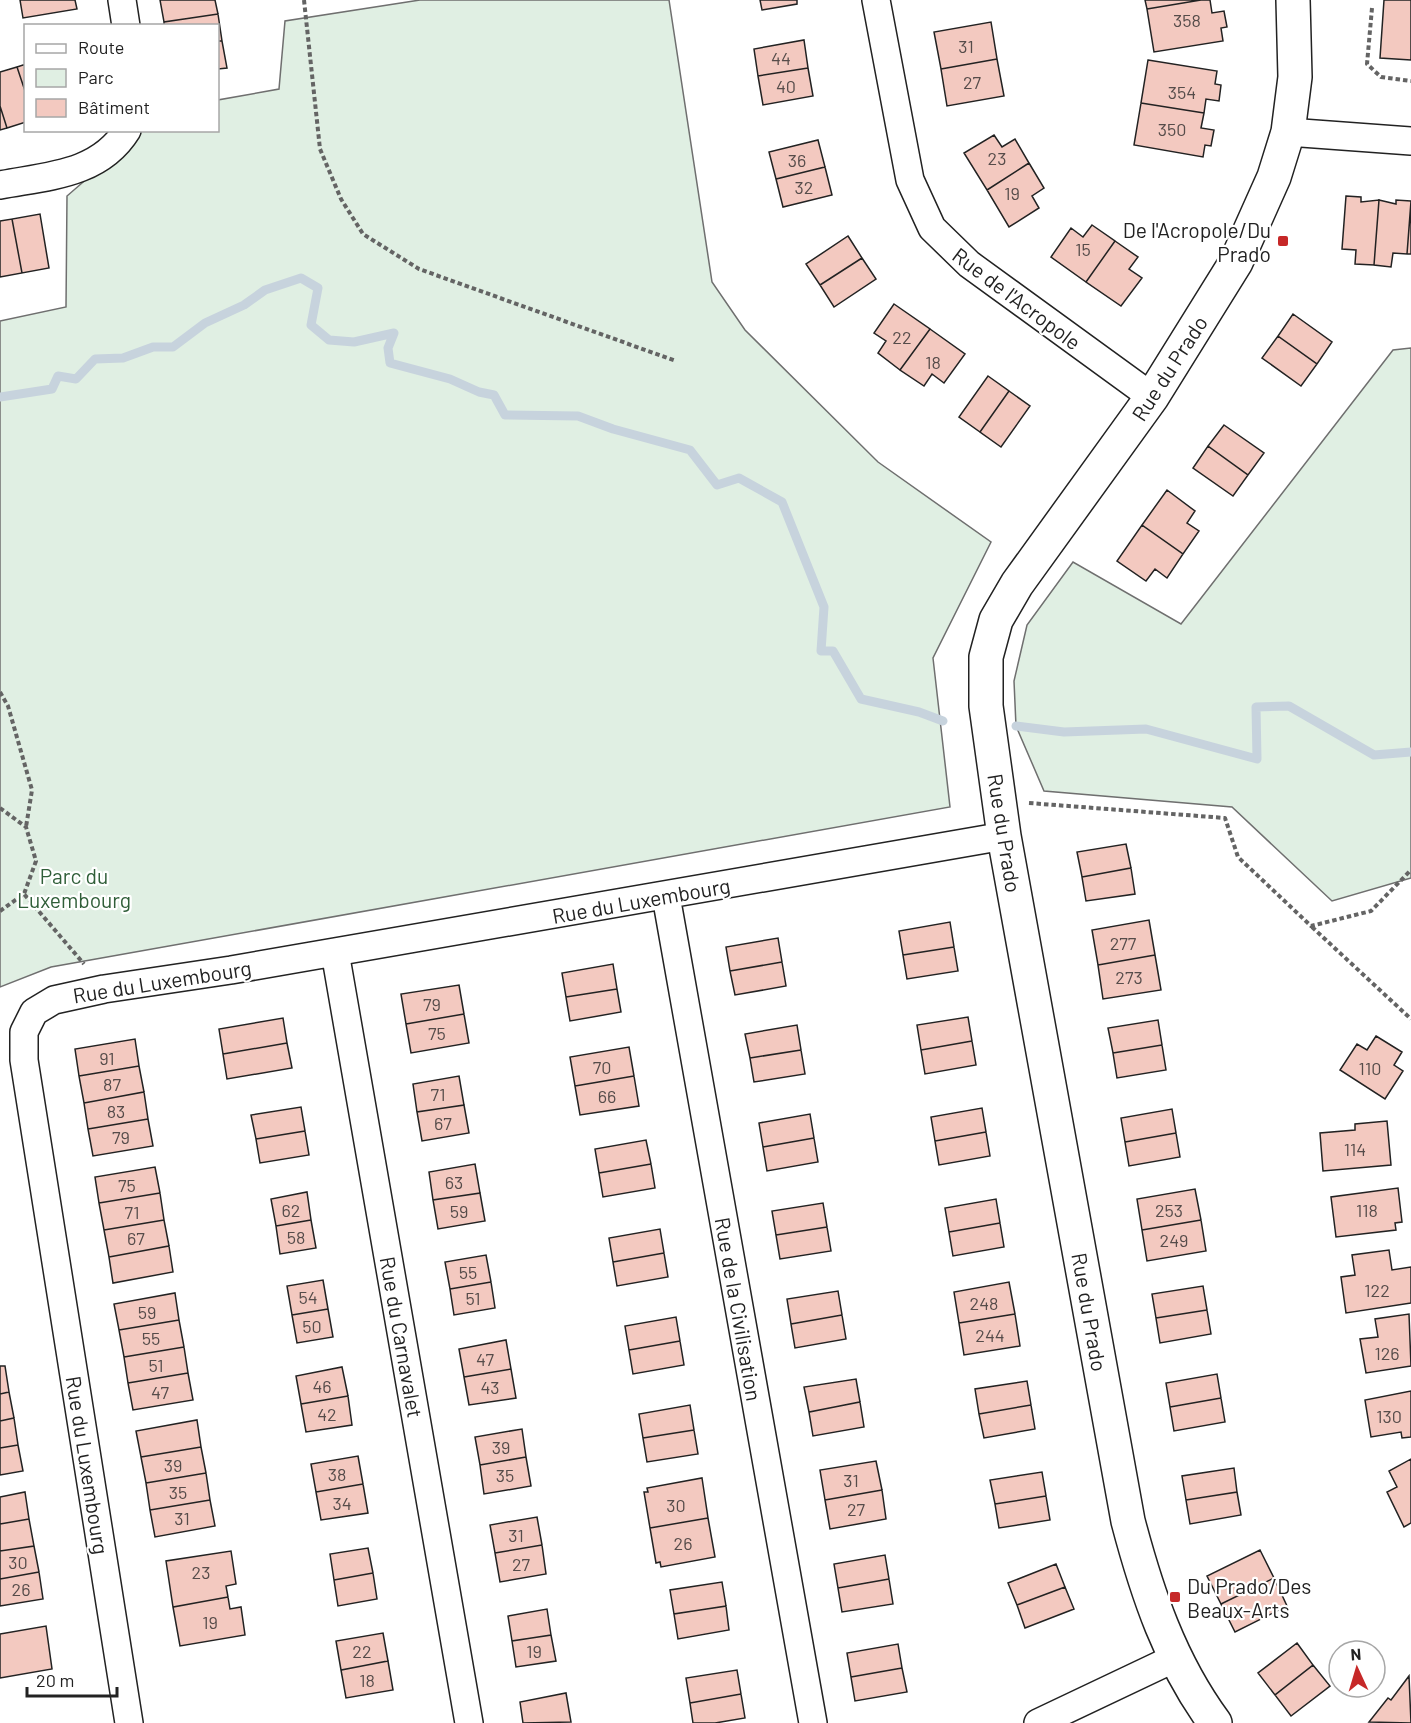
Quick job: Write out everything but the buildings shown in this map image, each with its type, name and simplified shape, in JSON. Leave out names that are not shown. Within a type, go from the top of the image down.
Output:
[{"type":"street","points":[[122,0],[126,24]]},
{"type":"street","name":"Rue de l'Acropole","points":[[876,0],[910,180],[932,228],[969,264],[1152,397]]},
{"type":"street","name":"Rue du Prado","points":[[1215,1723],[1174,1658],[1155,1613],[1128,1521],[1002,821],[986,706],[986,657],[996,620],[1017,584],[1152,397],[1236,262],[1274,177],[1288,132],[1295,77],[1293,0]]},
{"type":"street","points":[[0,185],[73,171],[97,162],[118,146],[126,132]]},
{"type":"street","points":[[1288,132],[1411,141]]},
{"type":"street","name":"Rue du Luxembourg","points":[[129,1723],[24,1060],[24,1032],[34,1012],[54,1000],[104,988],[666,896],[1002,821]]},
{"type":"street","name":"Rue de la Civilisation","points":[[666,896],[813,1723]]},
{"type":"street","name":"Rue du Carnavalet","points":[[335,952],[469,1723]]},
{"type":"street","points":[[1038,1723],[1174,1658]]},
{"type":"path","points":[[304,0],[320,149],[341,200],[363,234],[419,269],[676,361]]},
{"type":"path","points":[[1372,8],[1368,64],[1381,77],[1411,81]]},
{"type":"path","points":[[0,693],[8,706],[32,790],[26,827],[36,861],[24,894],[0,911]]},
{"type":"path","points":[[1002,821],[1027,803],[1225,818],[1238,857],[1411,1019]]},
{"type":"path","points":[[0,808],[26,827]]},
{"type":"path","points":[[1311,926],[1371,911],[1411,870]]},
{"type":"path","points":[[24,894],[104,988]]},
{"type":"green space","name":"Parc du Luxembourg","points":[[420,0],[669,0],[712,282],[745,330],[878,462],[991,542],[933,658],[950,807],[51,967],[0,987],[0,321],[66,307],[67,196],[141,132],[219,132],[219,100],[279,89],[285,21]]},
{"type":"green space","points":[[1411,348],[1411,878],[1332,901],[1232,807],[1044,791],[1016,726],[1014,681],[1027,625],[1073,562],[1181,624],[1393,350]]},
{"type":"waterway","points":[[0,397],[52,389],[58,376],[76,379],[95,359],[123,358],[153,347],[173,347],[205,323],[244,305],[265,290],[301,278],[318,288],[311,325],[329,340],[354,342],[394,333],[388,348],[390,363],[450,379],[479,392],[494,395],[505,415],[578,416],[613,429],[690,450],[717,485],[739,478],[782,502],[824,607],[821,651],[833,651],[861,699],[919,712],[943,721]]},
{"type":"waterway","points":[[1016,726],[1064,732],[1146,729],[1257,759],[1256,707],[1289,706],[1374,755],[1411,752]]},
{"type":"place","name":"De l'Acropole/Du Prado","points":[[1283,241]]},
{"type":"place","name":"Du Prado/Des Beaux-Arts","points":[[1175,1597]]}]
